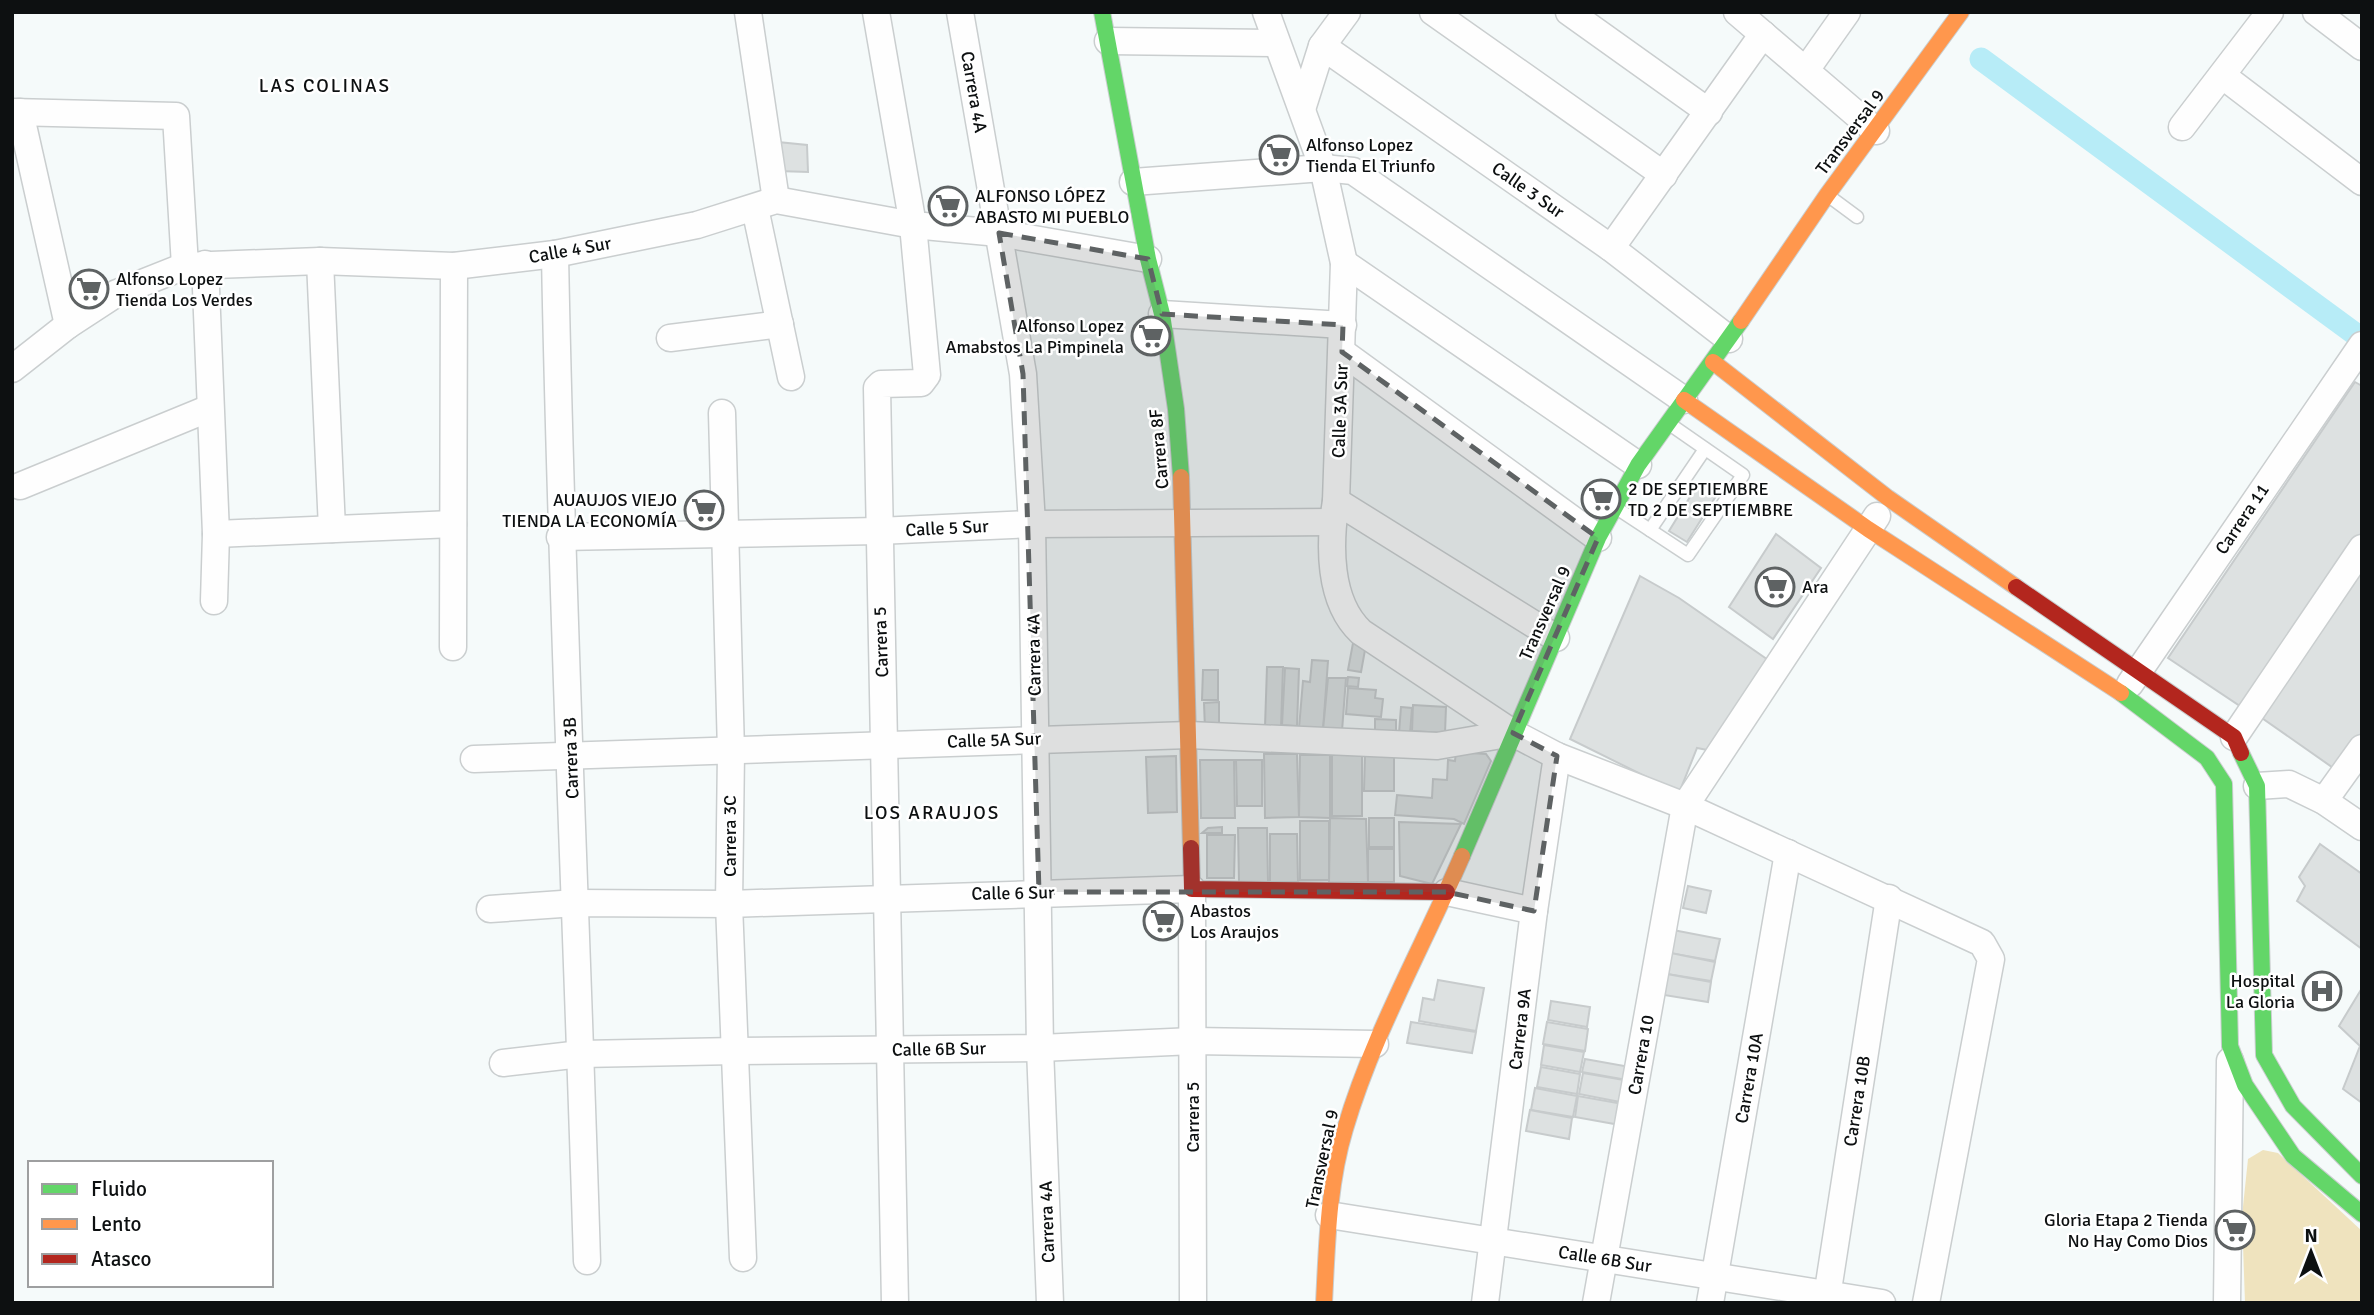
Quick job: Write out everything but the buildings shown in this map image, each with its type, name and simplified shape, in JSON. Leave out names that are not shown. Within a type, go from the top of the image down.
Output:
[{"type":"street","points":[[748,12],[765,204],[780,324],[791,377]]},
{"type":"street","points":[[876,12],[913,225]]},
{"type":"street","name":"Carrera 4A","points":[[960,12],[1023,374],[1032,524],[1040,1048],[1050,1303]]},
{"type":"street","name":"Carrera 8F","points":[[1102,12],[1148,259],[1162,314],[1176,409],[1184,523],[1192,889]]},
{"type":"street","name":"Calle 3A Sur","points":[[1266,12],[1303,106],[1323,168],[1344,263],[1335,511],[1336,596],[1346,618],[1361,632],[1513,733],[1557,756],[1685,806],[1889,898],[1982,943],[1991,958],[1926,1303]]},
{"type":"street","points":[[1303,106],[1322,46],[1347,12]]},
{"type":"street","points":[[1433,12],[1664,175]]},
{"type":"street","points":[[1569,12],[1709,112]]},
{"type":"street","points":[[1806,70],[1847,12]]},
{"type":"street","name":"Transversal 9","points":[[1324,1303],[1329,1215],[1345,1131],[1375,1044],[1447,892],[1598,538],[1638,465],[1713,362],[1827,195],[1961,12]]},
{"type":"street","points":[[2182,127],[2270,12]]},
{"type":"street","points":[[2316,12],[2362,47]]},
{"type":"street","points":[[1739,13],[1875,131]]},
{"type":"street","points":[[1611,248],[1763,34]]},
{"type":"street","points":[[1108,41],[1276,43]]},
{"type":"street","name":"Calle 3 Sur","points":[[1322,46],[1611,248],[1729,339]]},
{"type":"street","points":[[2223,76],[2362,182]]},
{"type":"street","points":[[68,325],[16,112],[176,116],[210,408],[216,534],[215,601]]},
{"type":"street","points":[[1133,182],[1323,168],[1353,171],[1868,529],[2207,758],[2224,783],[2249,908],[2264,1055],[2275,1083],[2310,1125],[2362,1177],[2353,1206],[2293,1156],[2245,1085],[2230,1046]]},
{"type":"street","name":"Calle 4 Sur","points":[[12,369],[68,325],[117,293],[195,265],[320,261],[454,266],[555,254],[697,226],[765,204],[913,225],[999,233],[1148,259]]},
{"type":"street","name":"Carrera 5","points":[[895,1303],[877,388],[881,384],[921,383],[927,375],[913,225]]},
{"type":"street","name":"Carrera 3B","points":[[555,254],[560,537],[571,755],[587,1261]]},
{"type":"street","points":[[320,261],[332,529]]},
{"type":"street","points":[[1344,263],[1638,465]]},
{"type":"street","points":[[453,647],[454,266]]},
{"type":"street","points":[[1162,314],[1343,325]]},
{"type":"street","points":[[670,338],[780,324]]},
{"type":"street","points":[[1342,352],[1598,538]]},
{"type":"street","name":"Carrera 11","points":[[2123,700],[2138,671],[2356,359]]},
{"type":"street","points":[[1713,362],[1888,498],[2234,737],[2257,786],[2249,908],[2230,1046],[2227,1303]]},
{"type":"street","points":[[20,486],[210,408]]},
{"type":"street","name":"Carrera 3C","points":[[722,414],[730,752],[729,904],[743,1258]]},
{"type":"street","points":[[1685,806],[1888,498]]},
{"type":"street","points":[[1335,511],[1556,638]]},
{"type":"street","name":"Calle 5 Sur","points":[[560,537],[878,531],[1032,524],[1184,523],[1335,511]]},
{"type":"street","points":[[216,534],[453,524]]},
{"type":"street","points":[[2234,737],[2362,548]]},
{"type":"street","name":"Calle 5A Sur","points":[[474,759],[730,752],[1035,738],[1189,735],[1437,746],[1513,733]]},
{"type":"street","points":[[2324,801],[2362,748]]},
{"type":"street","name":"Carrera 9A","points":[[1486,1303],[1534,911],[1557,756]]},
{"type":"street","points":[[2257,786],[2290,784],[2324,801],[2362,827]]},
{"type":"street","name":"Carrera 10","points":[[1596,1303],[1685,806]]},
{"type":"street","name":"Carrera 10A","points":[[1710,1303],[1788,853]]},
{"type":"street","name":"Carrera 5","points":[[1192,889],[1193,1303]]},
{"type":"street","name":"Calle 6 Sur","points":[[490,909],[576,903],[729,904],[1192,889],[1447,892],[1534,911]]},
{"type":"street","name":"Carrera 10B","points":[[1826,1298],[1889,898]]},
{"type":"street","name":"Calle 6B Sur","points":[[503,1063],[581,1054],[1040,1048],[1194,1041],[1375,1044]]},
{"type":"street","name":"Calle 6B Sur","points":[[1329,1215],[1714,1276],[1826,1298],[1882,1303]]},
{"type":"lane","points":[[1827,195],[1857,217]]},
{"type":"lane","points":[[1615,507],[1688,555],[1743,475],[1668,423]]},
{"type":"lane","points":[[1650,530],[1705,449]]},
{"type":"highlighted area","points":[[999,233],[1148,259],[1162,314],[1343,325],[1342,352],[1598,538],[1513,733],[1557,756],[1534,911],[1447,892],[1039,892],[1023,374]]},
{"type":"shaded area","points":[[2263,1150],[2278,1153],[2362,1231],[2362,1303],[2245,1303],[2242,1216],[2248,1159]]},
{"type":"waterway","points":[[1981,59],[2362,339]]},
{"type":"traffic: fast","points":[[1102,12],[1148,259],[1162,314],[1176,409],[1181,477]]},
{"type":"traffic: fast","points":[[1462,856],[1598,538],[1638,465],[1741,321]]},
{"type":"traffic: fast","points":[[2121,693],[2207,758],[2224,784],[2230,1046],[2245,1085],[2293,1156],[2362,1214]]},
{"type":"traffic: fast","points":[[2241,753],[2257,786],[2264,1055],[2293,1106],[2362,1176]]},
{"type":"traffic: slow","points":[[1741,321],[1827,195],[1961,12]]},
{"type":"traffic: slow","points":[[1713,362],[1888,498],[2016,587]]},
{"type":"traffic: slow","points":[[1684,400],[1868,529],[2121,693]]},
{"type":"traffic: slow","points":[[1181,477],[1191,848]]},
{"type":"traffic: slow","points":[[1324,1303],[1332,1194],[1345,1129],[1384,1025],[1462,856]]},
{"type":"traffic: jam","points":[[2016,587],[2234,737],[2241,753]]},
{"type":"traffic: jam","points":[[1191,848],[1192,889],[1447,892]]},
{"type":"place","name":"Alfonso Lopez Tienda El Triunfo","points":[[1279,155]]},
{"type":"place","name":"ALFONSO LÓPEZ ABASTO MI PUEBLO","points":[[948,206]]},
{"type":"place","name":"Alfonso Lopez Tienda Los Verdes","points":[[89,289]]},
{"type":"place","name":"Alfonso Lopez Amabstos La Pimpinela","points":[[1151,336]]},
{"type":"place","name":"2 DE SEPTIEMBRE TD 2 DE SEPTIEMBRE","points":[[1601,499]]},
{"type":"place","name":"AUAUJOS VIEJO TIENDA LA ECONOMÍA","points":[[704,510]]},
{"type":"place","name":"Ara","points":[[1775,587]]},
{"type":"place","name":"Abastos Los Araujos","points":[[1163,921]]},
{"type":"place","name":"Hospital La Gloria","points":[[2322,991]]},
{"type":"place","name":"Gloria Etapa 2 Tienda No Hay Como Dios","points":[[2235,1230]]},
{"type":"district","name":"LAS COLINAS","points":[[325,85]]},
{"type":"district","name":"LOS ARAUJOS","points":[[932,812]]}]
